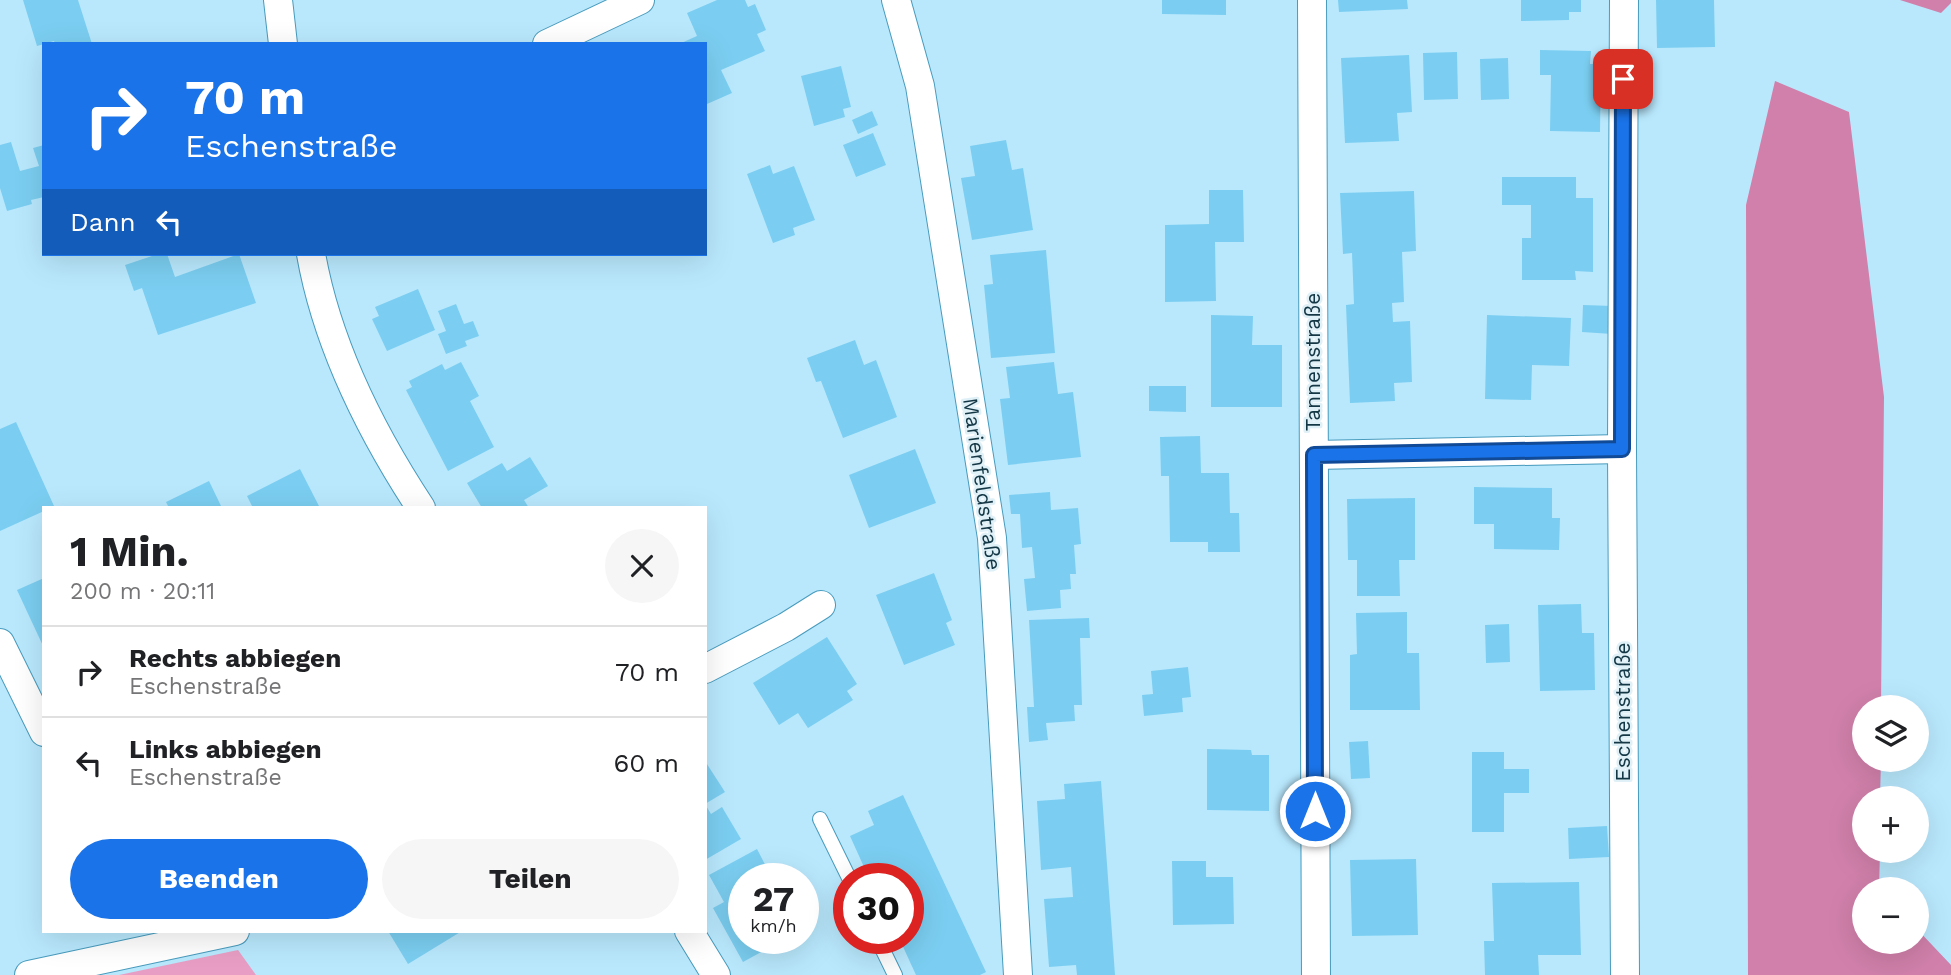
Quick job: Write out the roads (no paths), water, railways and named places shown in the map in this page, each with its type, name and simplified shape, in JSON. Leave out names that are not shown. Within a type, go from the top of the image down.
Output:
[{"type":"street","points":[[278,0],[283,42]]},
{"type":"street","points":[[551,42],[640,0]]},
{"type":"street","name":"Marienfeldstraße","points":[[896,0],[920,86],[992,538],[1018,975]]},
{"type":"street","name":"Tannenstraße","points":[[1312,0],[1316,975]]},
{"type":"street","name":"Eschenstraße","points":[[1624,0],[1622,449],[1625,975]]},
{"type":"street","points":[[312,256],[336,343],[364,408],[420,506]]},
{"type":"street","points":[[1314,455],[1622,449]]},
{"type":"street","points":[[707,668],[786,627],[821,605]]},
{"type":"street","points":[[0,643],[42,728]]},
{"type":"street","points":[[29,975],[142,940],[214,933]]},
{"type":"street","points":[[690,933],[716,975]]},
{"type":"lane","points":[[820,819],[842,863]]},
{"type":"lane","points":[[885,954],[895,975]]}]
